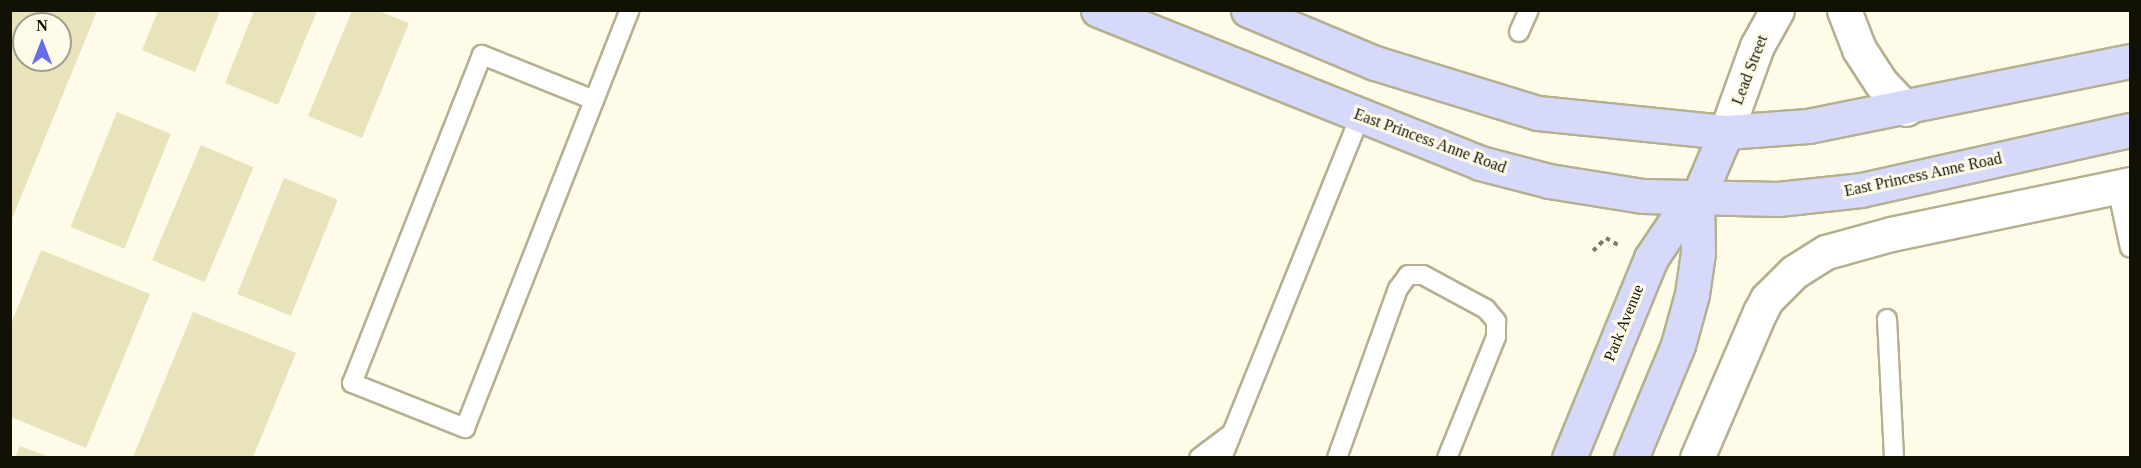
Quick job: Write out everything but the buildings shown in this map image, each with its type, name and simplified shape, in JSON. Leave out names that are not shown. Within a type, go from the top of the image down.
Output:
[{"type":"main road","name":"East Princess Anne Road","points":[[1098,10],[1480,163],[1549,181],[1697,200],[1778,199],[1861,190],[2130,130]]},
{"type":"main road","points":[[1248,10],[1376,63],[1538,113],[1726,132],[1808,126],[1906,109],[2130,61]]},
{"type":"main road","name":"Park Avenue","points":[[1569,458],[1651,258],[1674,224],[1697,200],[1726,132]]},
{"type":"main road","name":"Park Avenue","points":[[1630,458],[1678,345],[1692,294],[1698,252],[1697,200]]},
{"type":"street","name":"Lead Street","points":[[1726,132],[1757,46],[1777,10]]},
{"type":"street","points":[[1844,10],[1859,50],[1881,84],[1906,109]]},
{"type":"street","points":[[1697,458],[1763,306],[1794,272],[1826,252],[1891,234],[2123,185]]},
{"type":"lane","points":[[594,100],[482,55],[352,383],[465,428],[630,10]]},
{"type":"lane","points":[[1519,32],[1529,10]]},
{"type":"lane","points":[[1222,458],[1360,116]]},
{"type":"lane","points":[[2123,185],[2130,248]]},
{"type":"lane","points":[[1336,458],[1398,290],[1408,275],[1423,275],[1486,309],[1496,321],[1496,337],[1447,458]]},
{"type":"lane","points":[[1887,320],[1894,458]]},
{"type":"lane","points":[[1199,458],[1232,433]]},
{"type":"path","points":[[1593,251],[1606,238],[1623,247]]},
{"type":"shaded area","points":[[10,11],[97,11],[11,221]]},
{"type":"shaded area","points":[[158,11],[220,11],[195,72],[142,50]]},
{"type":"shaded area","points":[[254,11],[317,11],[278,105],[225,83]]},
{"type":"shaded area","points":[[352,11],[379,11],[409,23],[362,138],[308,116]]},
{"type":"shaded area","points":[[117,112],[171,134],[124,249],[71,227]]},
{"type":"shaded area","points":[[201,145],[253,167],[205,282],[152,260]]},
{"type":"shaded area","points":[[284,178],[338,200],[291,316],[237,294]]},
{"type":"shaded area","points":[[41,250],[150,294],[86,448],[11,417],[11,324]]},
{"type":"shaded area","points":[[193,312],[296,353],[253,457],[133,457]]},
{"type":"shaded area","points":[[20,446],[50,457],[15,457]]}]
